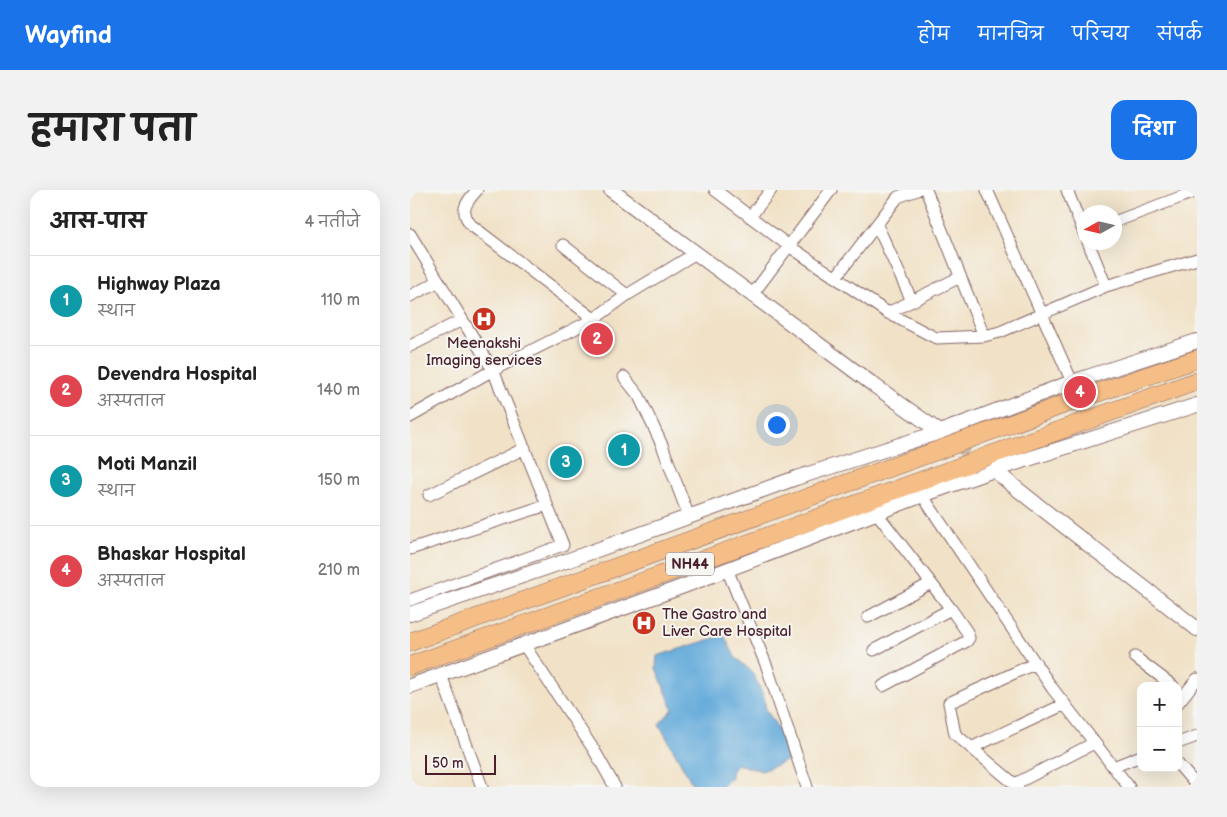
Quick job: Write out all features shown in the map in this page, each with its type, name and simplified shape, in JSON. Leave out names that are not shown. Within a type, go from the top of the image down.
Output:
[{"type":"highway","name":"NH44","points":[[410,642],[944,440],[966,440],[1197,359]]},
{"type":"highway","name":"NH44","points":[[410,666],[970,463],[991,463],[1197,381]]},
{"type":"street","points":[[477,190],[464,211],[465,218],[471,225],[594,319]]},
{"type":"street","points":[[611,190],[944,440]]},
{"type":"street","points":[[750,217],[771,190]]},
{"type":"street","points":[[752,295],[831,190]]},
{"type":"street","points":[[836,278],[877,225],[896,194],[916,190]]},
{"type":"street","points":[[926,190],[984,336]]},
{"type":"street","points":[[987,190],[1072,382]]},
{"type":"street","points":[[1067,190],[1077,215]]},
{"type":"street","points":[[717,191],[789,246],[888,313],[937,338],[984,336],[1000,332],[1106,286],[1197,259]]},
{"type":"street","points":[[1122,219],[1197,191]]},
{"type":"street","points":[[877,225],[912,301]]},
{"type":"street","points":[[410,234],[494,370],[563,545],[410,600]]},
{"type":"street","points":[[563,244],[627,295]]},
{"type":"street","points":[[1091,250],[1106,286]]},
{"type":"street","points":[[410,417],[494,370],[594,319],[627,295],[696,253]]},
{"type":"street","points":[[888,313],[960,277]]},
{"type":"street","points":[[410,296],[439,281]]},
{"type":"street","points":[[410,346],[462,320]]},
{"type":"street","points":[[410,614],[569,560],[796,478],[944,440],[1072,382],[1197,341]]},
{"type":"street","points":[[624,377],[639,396],[662,445],[689,517]]},
{"type":"street","points":[[410,686],[727,570],[924,495],[991,463],[1197,405]]},
{"type":"street","points":[[429,495],[524,448]]},
{"type":"street","points":[[991,463],[1041,509],[1136,580],[1197,630]]},
{"type":"street","points":[[924,495],[928,504],[1064,704],[1129,787]]},
{"type":"street","points":[[410,549],[547,505]]},
{"type":"street","points":[[876,512],[951,609],[967,632],[968,638],[882,686]]},
{"type":"street","points":[[727,570],[767,667],[806,787]]},
{"type":"street","points":[[868,617],[931,582]]},
{"type":"street","points":[[874,650],[951,609]]},
{"type":"street","points":[[524,644],[594,750],[615,787]]},
{"type":"street","points":[[1135,657],[1168,682]]},
{"type":"street","points":[[1036,663],[949,703],[955,734],[1017,786],[1094,743]]},
{"type":"street","points":[[441,675],[482,787]]},
{"type":"street","points":[[1182,694],[1197,679]]},
{"type":"street","points":[[971,748],[1064,704]]},
{"type":"street","points":[[1182,742],[1197,736]]},
{"type":"street","points":[[1112,767],[1137,758]]},
{"type":"street","points":[[1182,769],[1197,786]]},
{"type":"water","points":[[724,635],[735,657],[752,672],[764,697],[766,710],[778,728],[788,760],[762,771],[737,764],[731,772],[731,777],[722,787],[694,787],[659,724],[673,709],[656,668],[657,656]]},
{"type":"tunnel","points":[[940,432],[985,464]]},
{"type":"place","name":"Meenakshi Imaging services","points":[[484,319]]},
{"type":"place","name":"Devendra Hospital","points":[[597,339]]},
{"type":"place","name":"Bhaskar Hospital","points":[[1080,392]]},
{"type":"place","name":"Highway Plaza","points":[[624,450]]},
{"type":"place","name":"Moti Manzil","points":[[566,462]]},
{"type":"place","name":"The Gastro and Liver Care Hospital","points":[[644,623]]}]
